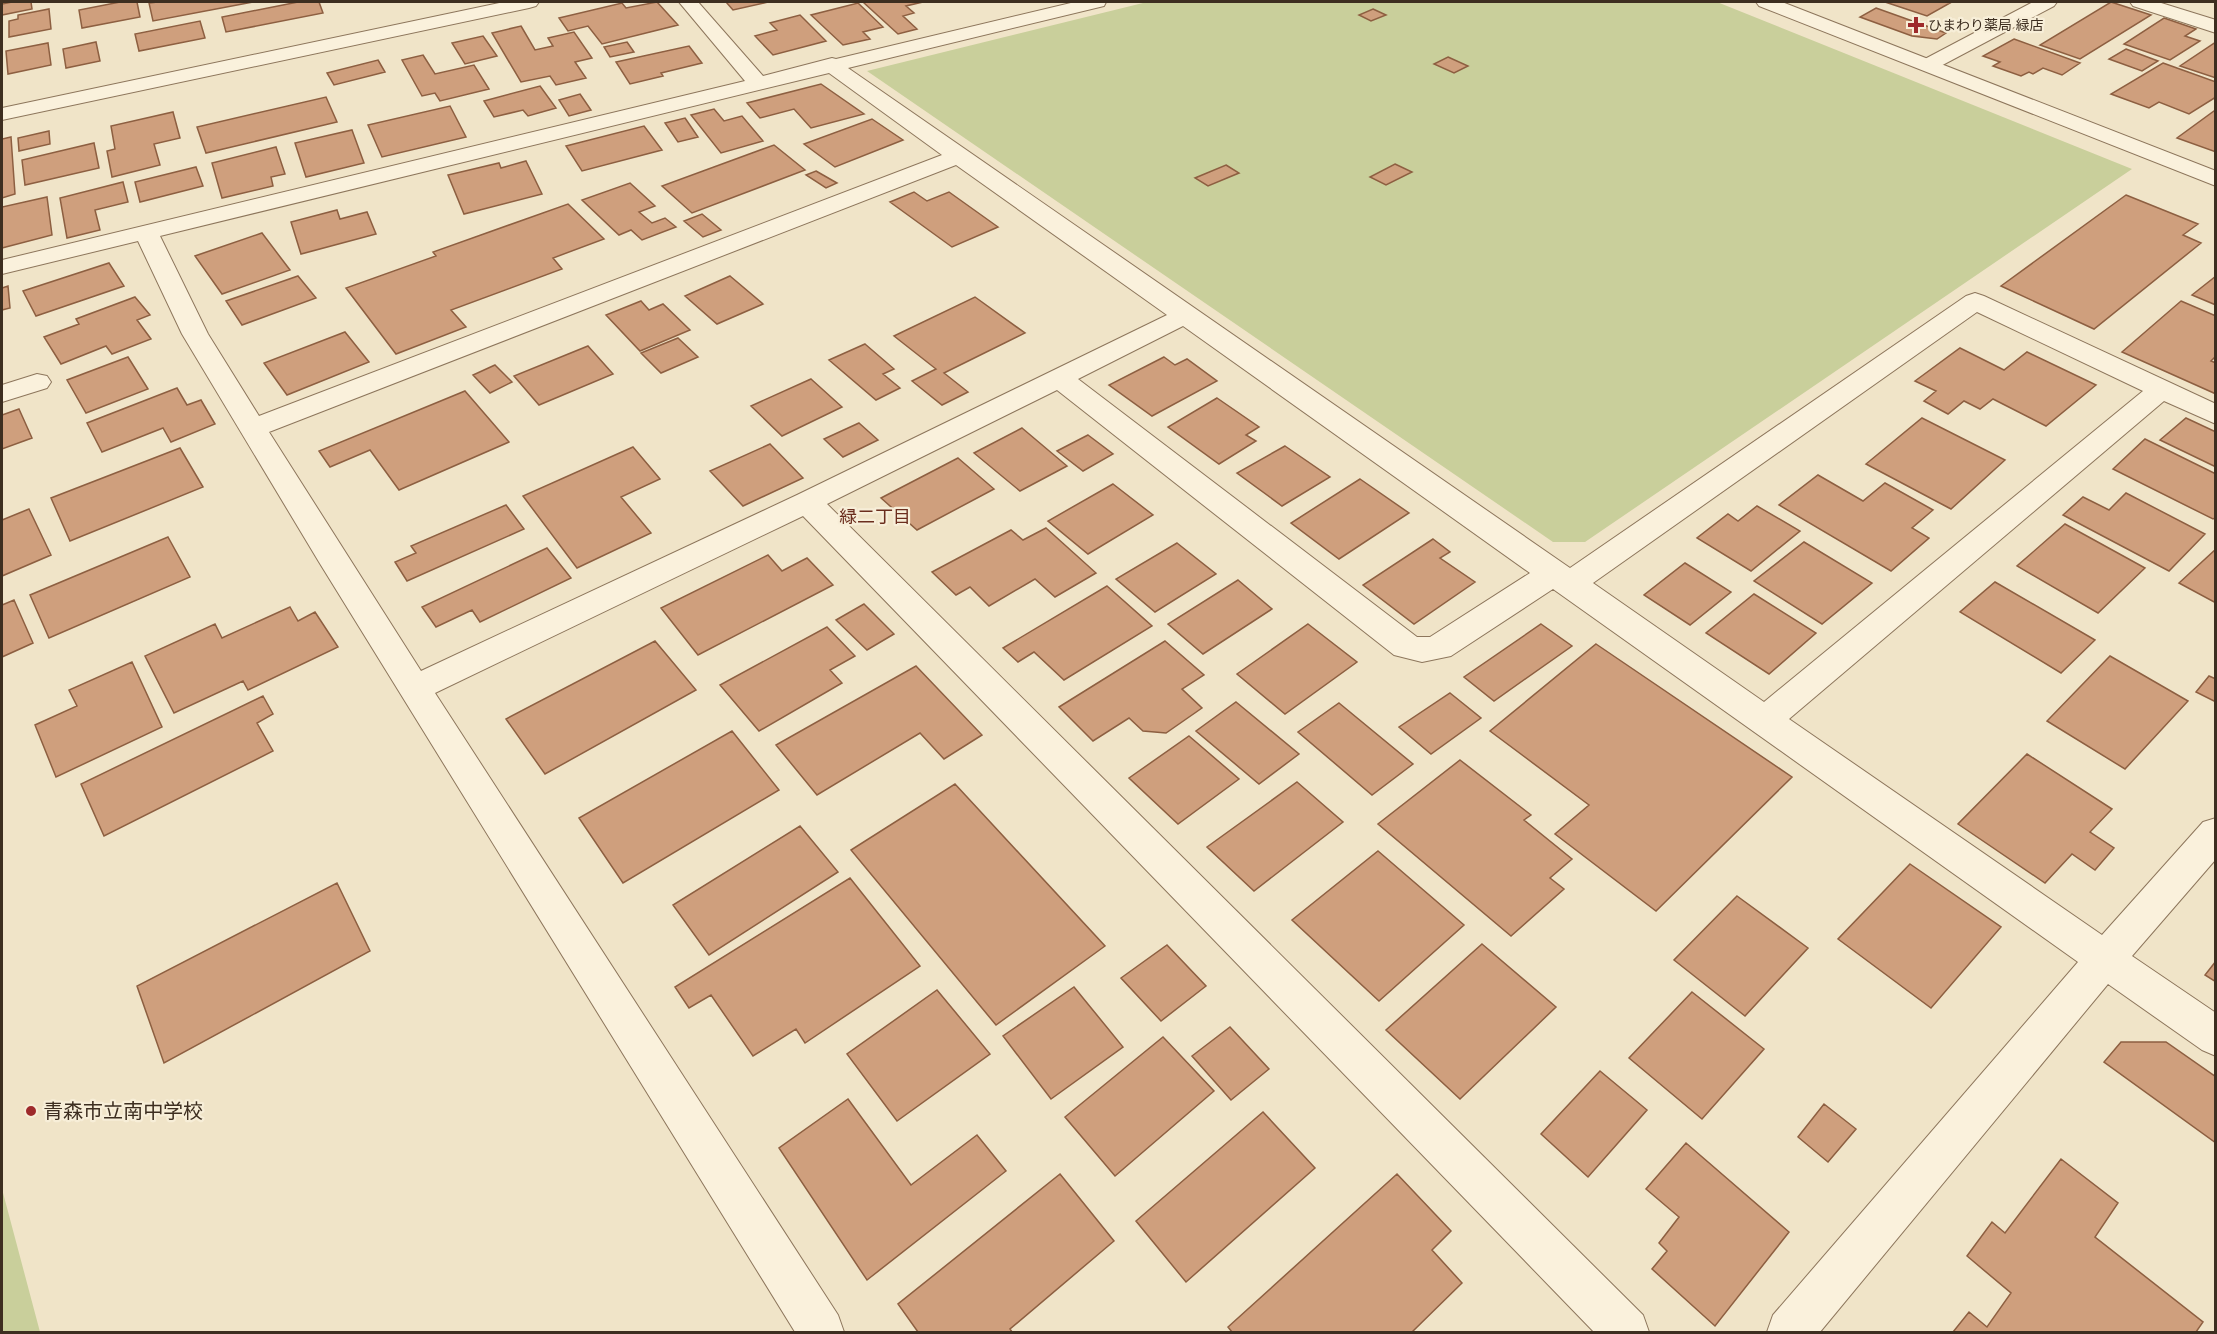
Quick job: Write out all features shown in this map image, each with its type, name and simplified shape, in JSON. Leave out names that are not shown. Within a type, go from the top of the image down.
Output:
[{"type":"street","points":[[2,114],[529,2]]},
{"type":"street","points":[[688,2],[757,82]]},
{"type":"street","points":[[2,267],[757,82],[1097,2]]},
{"type":"street","points":[[1766,2],[2216,179]]},
{"type":"street","points":[[1928,65],[2047,2]]},
{"type":"street","points":[[2140,2],[2216,27]]},
{"type":"street","points":[[832,64],[839,72],[957,157],[2216,1037]]},
{"type":"street","points":[[253,428],[957,157]]},
{"type":"street","points":[[146,232],[195,334],[821,1332]]},
{"type":"street","points":[[1059,378],[1396,638],[1414,649],[1426,651],[1439,647],[1561,578],[1975,301],[2216,415]]},
{"type":"street","points":[[415,688],[807,502],[1186,315]]},
{"type":"street","points":[[2,394],[37,382]]},
{"type":"street","points":[[1764,721],[2161,390]]},
{"type":"street","points":[[807,502],[1626,1332]]},
{"type":"street","points":[[1790,1332],[2104,960],[2216,833]]},
{"type":"green space","points":[[1147,2],[1717,2],[2132,169],[1585,542],[1553,542],[867,71]]},
{"type":"green space","points":[[2,1189],[40,1332],[2,1332]]},
{"type":"building","points":[[31,2],[32,9],[2,15],[2,4]]},
{"type":"building","points":[[120,2],[137,2],[140,17],[82,28],[79,10]]},
{"type":"building","points":[[253,2],[153,21],[149,3]]},
{"type":"building","points":[[298,2],[319,2],[323,13],[226,32],[222,17]]},
{"type":"building","points":[[657,2],[678,25],[602,44],[588,26],[568,31],[559,18],[622,3],[626,8]]},
{"type":"building","points":[[726,2],[768,2],[733,10]]},
{"type":"building","points":[[863,2],[923,2],[906,6],[914,13],[903,16],[917,29],[898,34]]},
{"type":"building","points":[[1885,2],[1946,2],[1950,3],[1927,16]]},
{"type":"building","points":[[2111,2],[2151,15],[2080,59],[2040,45]]},
{"type":"building","points":[[858,3],[883,27],[863,32],[870,39],[843,45],[811,15]]},
{"type":"building","points":[[1876,8],[1946,33],[1937,39],[1912,36],[1860,17]]},
{"type":"building","points":[[49,9],[51,29],[9,37],[9,21],[18,19],[18,15]]},
{"type":"building","points":[[1373,9],[1386,15],[1371,21],[1359,15]]},
{"type":"building","points":[[800,15],[826,41],[773,55],[755,36],[777,30],[770,23]]},
{"type":"building","points":[[2164,18],[2196,29],[2185,36],[2200,41],[2170,60],[2124,44]]},
{"type":"building","points":[[200,21],[205,38],[139,51],[135,34]]},
{"type":"building","points":[[521,26],[535,50],[553,46],[548,38],[574,32],[592,58],[575,62],[586,78],[556,85],[550,76],[521,82],[492,33]]},
{"type":"building","points":[[483,36],[497,56],[465,64],[452,43]]},
{"type":"building","points":[[2014,39],[2080,63],[2062,75],[2043,68],[2033,74],[2029,72],[2021,76],[1993,66],[2000,62],[1983,56]]},
{"type":"building","points":[[96,42],[100,61],[66,68],[63,49]]},
{"type":"building","points":[[627,42],[634,52],[610,57],[604,47]]},
{"type":"building","points":[[2216,42],[2216,78],[2180,66]]},
{"type":"building","points":[[48,43],[51,65],[8,74],[6,51]]},
{"type":"building","points":[[689,46],[702,63],[661,73],[663,76],[630,84],[616,62]]},
{"type":"building","points":[[2126,49],[2158,61],[2142,71],[2109,59]]},
{"type":"building","points":[[423,55],[435,74],[474,65],[489,89],[440,101],[435,93],[422,96],[402,60]]},
{"type":"building","points":[[1448,57],[1468,66],[1454,73],[1434,64]]},
{"type":"building","points":[[378,60],[385,72],[334,85],[327,73]]},
{"type":"building","points":[[2163,63],[2216,82],[2216,97],[2189,114],[2159,102],[2149,108],[2111,94]]},
{"type":"building","points":[[821,84],[864,114],[811,128],[794,109],[760,118],[747,103]]},
{"type":"building","points":[[540,86],[556,108],[528,116],[523,110],[494,117],[484,101]]},
{"type":"building","points":[[580,94],[591,110],[569,116],[559,100]]},
{"type":"building","points":[[326,97],[337,122],[206,153],[197,127]]},
{"type":"building","points":[[450,106],[466,137],[382,157],[368,125]]},
{"type":"building","points":[[714,109],[724,121],[742,116],[763,141],[721,153],[691,115]]},
{"type":"building","points":[[2216,111],[2216,152],[2177,138]]},
{"type":"building","points":[[173,112],[180,138],[154,144],[160,165],[112,177],[107,151],[115,149],[111,126]]},
{"type":"building","points":[[685,118],[698,137],[678,142],[665,123]]},
{"type":"building","points":[[872,119],[903,140],[835,167],[804,144]]},
{"type":"building","points":[[644,126],[662,150],[582,171],[566,146]]},
{"type":"building","points":[[352,130],[364,163],[306,177],[295,143]]},
{"type":"building","points":[[49,131],[50,144],[19,151],[18,138]]},
{"type":"building","points":[[11,137],[15,194],[2,198],[2,139]]},
{"type":"building","points":[[94,143],[99,168],[25,185],[22,160]]},
{"type":"building","points":[[774,145],[805,170],[692,213],[662,186]]},
{"type":"building","points":[[276,147],[285,174],[271,177],[273,186],[222,198],[212,163]]},
{"type":"building","points":[[526,161],[542,194],[464,214],[448,175],[499,163],[501,168]]},
{"type":"building","points":[[1395,164],[1412,172],[1386,185],[1370,177]]},
{"type":"building","points":[[1226,165],[1239,173],[1208,186],[1195,178]]},
{"type":"building","points":[[196,167],[203,186],[140,202],[135,182]]},
{"type":"building","points":[[816,171],[837,183],[826,188],[806,175]]},
{"type":"building","points":[[123,182],[128,202],[95,210],[100,230],[67,238],[60,198]]},
{"type":"building","points":[[630,183],[655,206],[639,212],[652,223],[665,218],[676,227],[642,240],[631,230],[619,235],[582,200]]},
{"type":"building","points":[[914,192],[927,201],[949,192],[998,227],[952,247],[890,202]]},
{"type":"building","points":[[2126,195],[2198,224],[2183,235],[2201,243],[2094,329],[2001,286]]},
{"type":"building","points":[[47,197],[52,235],[2,248],[2,207]]},
{"type":"building","points":[[568,204],[604,239],[553,258],[562,269],[451,310],[466,327],[396,354],[346,288],[436,256],[433,252]]},
{"type":"building","points":[[337,210],[340,219],[367,212],[376,234],[301,254],[291,222]]},
{"type":"building","points":[[702,214],[721,230],[703,237],[684,221]]},
{"type":"building","points":[[262,233],[290,270],[222,294],[195,256]]},
{"type":"building","points":[[109,263],[124,286],[36,316],[23,291]]},
{"type":"building","points":[[298,276],[316,298],[242,325],[226,301]]},
{"type":"building","points":[[730,276],[763,304],[717,324],[685,296]]},
{"type":"building","points":[[2216,276],[2216,305],[2192,295]]},
{"type":"building","points":[[8,286],[10,308],[2,310],[2,288]]},
{"type":"building","points":[[135,297],[150,315],[137,320],[151,339],[112,354],[106,346],[61,364],[44,337],[79,324],[76,319]]},
{"type":"building","points":[[975,297],[1025,333],[944,373],[968,392],[942,405],[912,381],[936,369],[894,336]]},
{"type":"building","points":[[641,301],[649,310],[663,304],[690,330],[640,351],[606,315]]},
{"type":"building","points":[[2181,301],[2216,316],[2216,356],[2211,361],[2216,363],[2216,394],[2122,352]]},
{"type":"building","points":[[345,332],[369,362],[287,395],[264,363]]},
{"type":"building","points":[[678,338],[698,357],[661,373],[641,353]]},
{"type":"building","points":[[865,344],[894,369],[883,374],[900,388],[876,400],[829,360]]},
{"type":"building","points":[[588,346],[613,374],[539,405],[514,376]]},
{"type":"building","points":[[1960,348],[2004,370],[2027,352],[2096,385],[2046,426],[1993,399],[1980,409],[1964,401],[1948,414],[1924,401],[1936,391],[1915,381]]},
{"type":"building","points":[[128,357],[148,389],[86,413],[67,380]]},
{"type":"building","points":[[1164,357],[1175,365],[1187,359],[1217,381],[1152,416],[1109,385]]},
{"type":"building","points":[[495,365],[512,382],[490,393],[473,375]]},
{"type":"building","points":[[811,379],[842,407],[782,436],[751,406]]},
{"type":"building","points":[[177,388],[187,405],[201,400],[215,424],[171,442],[163,428],[102,452],[87,423]]},
{"type":"building","points":[[465,391],[509,442],[399,490],[370,450],[330,467],[319,451]]},
{"type":"building","points":[[1217,398],[1259,427],[1246,435],[1256,441],[1219,464],[1168,427]]},
{"type":"building","points":[[19,409],[32,438],[2,449],[2,415]]},
{"type":"building","points":[[1922,418],[2005,460],[1951,509],[1866,464]]},
{"type":"building","points":[[2186,418],[2216,432],[2216,467],[2160,440]]},
{"type":"building","points":[[859,423],[878,440],[843,457],[824,439]]},
{"type":"building","points":[[1022,428],[1067,466],[1020,491],[974,453]]},
{"type":"building","points":[[1088,435],[1113,454],[1083,471],[1057,451]]},
{"type":"building","points":[[2145,439],[2216,474],[2216,517],[2213,519],[2113,469]]},
{"type":"building","points":[[770,444],[803,478],[743,506],[710,471]]},
{"type":"building","points":[[1285,446],[1330,477],[1282,506],[1237,473]]},
{"type":"building","points":[[633,447],[660,479],[621,497],[651,533],[577,568],[523,496]]},
{"type":"building","points":[[180,448],[203,487],[70,541],[51,498]]},
{"type":"building","points":[[958,458],[994,489],[917,530],[881,498]]},
{"type":"building","points":[[1818,475],[1863,501],[1885,483],[1933,510],[1912,528],[1929,538],[1891,571],[1779,505]]},
{"type":"building","points":[[1360,479],[1409,513],[1339,559],[1291,523]]},
{"type":"building","points":[[1113,484],[1153,515],[1088,554],[1048,521]]},
{"type":"building","points":[[2126,493],[2205,534],[2169,571],[2063,515],[2083,497],[2109,510]]},
{"type":"building","points":[[506,505],[524,529],[407,581],[395,562],[416,553],[411,546]]},
{"type":"building","points":[[1757,506],[1800,531],[1751,571],[1697,538],[1728,514],[1738,521]]},
{"type":"building","points":[[29,509],[51,555],[2,576],[2,520]]},
{"type":"building","points":[[2065,524],[2145,568],[2098,613],[2017,566]]},
{"type":"building","points":[[1046,528],[1096,573],[1055,597],[1035,579],[989,606],[970,587],[956,595],[932,572],[1011,530],[1023,540]]},
{"type":"building","points":[[168,537],[190,577],[49,638],[30,595]]},
{"type":"building","points":[[1433,539],[1450,552],[1440,558],[1475,582],[1414,624],[1363,585]]},
{"type":"building","points":[[1804,542],[1872,583],[1822,624],[1754,581]]},
{"type":"building","points":[[1177,543],[1216,574],[1155,612],[1116,579]]},
{"type":"building","points":[[547,548],[571,578],[480,622],[472,610],[436,627],[422,607]]},
{"type":"building","points":[[2216,549],[2216,603],[2179,583]]},
{"type":"building","points":[[768,555],[782,571],[807,558],[833,585],[698,655],[661,608]]},
{"type":"building","points":[[1685,563],[1731,592],[1690,625],[1644,595]]},
{"type":"building","points":[[1238,580],[1272,609],[1203,654],[1168,624]]},
{"type":"building","points":[[1995,582],[2095,640],[2061,673],[1960,612]]},
{"type":"building","points":[[1107,586],[1152,626],[1064,680],[1034,652],[1018,662],[1003,648]]},
{"type":"building","points":[[1754,594],[1816,633],[1769,674],[1706,633]]},
{"type":"building","points":[[14,600],[33,643],[2,657],[2,605]]},
{"type":"building","points":[[864,604],[894,634],[867,650],[836,620]]},
{"type":"building","points":[[290,607],[298,621],[315,612],[338,647],[248,690],[243,681],[174,713],[145,656],[215,624],[222,638]]},
{"type":"building","points":[[1308,624],[1357,662],[1285,714],[1237,674]]},
{"type":"building","points":[[1541,624],[1572,646],[1494,701],[1464,677]]},
{"type":"building","points":[[827,627],[855,656],[830,670],[842,683],[759,731],[720,685]]},
{"type":"building","points":[[655,641],[696,690],[545,774],[506,719]]},
{"type":"building","points":[[1165,641],[1204,675],[1182,689],[1202,708],[1166,733],[1143,731],[1129,718],[1093,741],[1059,707]]},
{"type":"building","points":[[1596,644],[1792,777],[1656,911],[1555,834],[1589,805],[1490,731]]},
{"type":"building","points":[[2110,656],[2188,701],[2125,769],[2047,721]]},
{"type":"building","points":[[132,662],[162,727],[56,777],[35,725],[77,706],[69,690]]},
{"type":"building","points":[[916,666],[982,735],[944,759],[920,733],[817,795],[776,745]]},
{"type":"building","points":[[2209,676],[2216,679],[2216,702],[2196,692]]},
{"type":"building","points":[[1450,693],[1481,718],[1431,754],[1399,727]]},
{"type":"building","points":[[263,696],[273,714],[257,723],[273,751],[104,836],[81,784]]},
{"type":"building","points":[[1236,702],[1299,754],[1259,784],[1196,731]]},
{"type":"building","points":[[1339,703],[1413,764],[1372,795],[1298,732]]},
{"type":"building","points":[[732,731],[779,790],[623,883],[579,818]]},
{"type":"building","points":[[1189,736],[1239,779],[1178,824],[1129,778]]},
{"type":"building","points":[[2027,754],[2112,809],[2090,832],[2114,848],[2095,870],[2072,854],[2045,883],[1958,824]]},
{"type":"building","points":[[1460,760],[1531,815],[1524,820],[1572,859],[1550,878],[1564,889],[1511,936],[1378,824]]},
{"type":"building","points":[[1297,782],[1343,822],[1254,891],[1207,847]]},
{"type":"building","points":[[955,784],[1105,946],[996,1025],[851,850]]},
{"type":"building","points":[[800,826],[838,872],[709,955],[673,905]]},
{"type":"building","points":[[1378,851],[1464,925],[1379,1001],[1292,920]]},
{"type":"building","points":[[1910,864],[2001,927],[1931,1008],[1838,939]]},
{"type":"building","points":[[850,878],[920,966],[805,1043],[796,1029],[753,1056],[711,995],[689,1008],[675,987]]},
{"type":"building","points":[[337,883],[370,951],[164,1063],[137,986]]},
{"type":"building","points":[[1737,896],[1808,948],[1745,1016],[1674,960]]},
{"type":"building","points":[[1482,944],[1556,1007],[1460,1099],[1386,1030]]},
{"type":"building","points":[[1167,945],[1206,986],[1161,1021],[1121,978]]},
{"type":"building","points":[[2216,961],[2216,982],[2205,975]]},
{"type":"building","points":[[1074,987],[1123,1047],[1051,1099],[1003,1036]]},
{"type":"building","points":[[937,990],[990,1054],[897,1121],[847,1054]]},
{"type":"building","points":[[1692,992],[1764,1049],[1702,1119],[1629,1058]]},
{"type":"building","points":[[1230,1027],[1269,1069],[1231,1100],[1192,1056]]},
{"type":"building","points":[[1163,1037],[1214,1091],[1115,1176],[1065,1117]]},
{"type":"building","points":[[2121,1042],[2166,1042],[2216,1077],[2216,1143],[2104,1062]]},
{"type":"building","points":[[1600,1071],[1647,1110],[1588,1177],[1541,1134]]},
{"type":"building","points":[[848,1099],[911,1185],[977,1135],[1006,1171],[867,1280],[779,1148]]},
{"type":"building","points":[[1824,1104],[1856,1129],[1828,1162],[1798,1137]]},
{"type":"building","points":[[1263,1112],[1315,1168],[1186,1282],[1136,1221]]},
{"type":"building","points":[[1686,1143],[1789,1232],[1715,1326],[1652,1269],[1667,1251],[1659,1243],[1679,1217],[1646,1189]]},
{"type":"building","points":[[2061,1159],[2118,1203],[2095,1237],[2203,1322],[2196,1332],[1953,1332],[1969,1312],[1987,1327],[2011,1293],[1967,1256],[1992,1222],[2005,1233]]},
{"type":"building","points":[[1060,1174],[1114,1241],[1010,1329],[1012,1332],[918,1332],[898,1304]]},
{"type":"building","points":[[1397,1174],[1451,1231],[1432,1250],[1462,1283],[1412,1332],[1232,1332],[1228,1327]]},
{"type":"place","name":"ひまわり薬局 緑店","points":[[1916,25]]},
{"type":"place","name":"青森市立南中学校","points":[[31,1111]]},
{"type":"district","name":"緑二丁目","points":[[875,517]]}]
